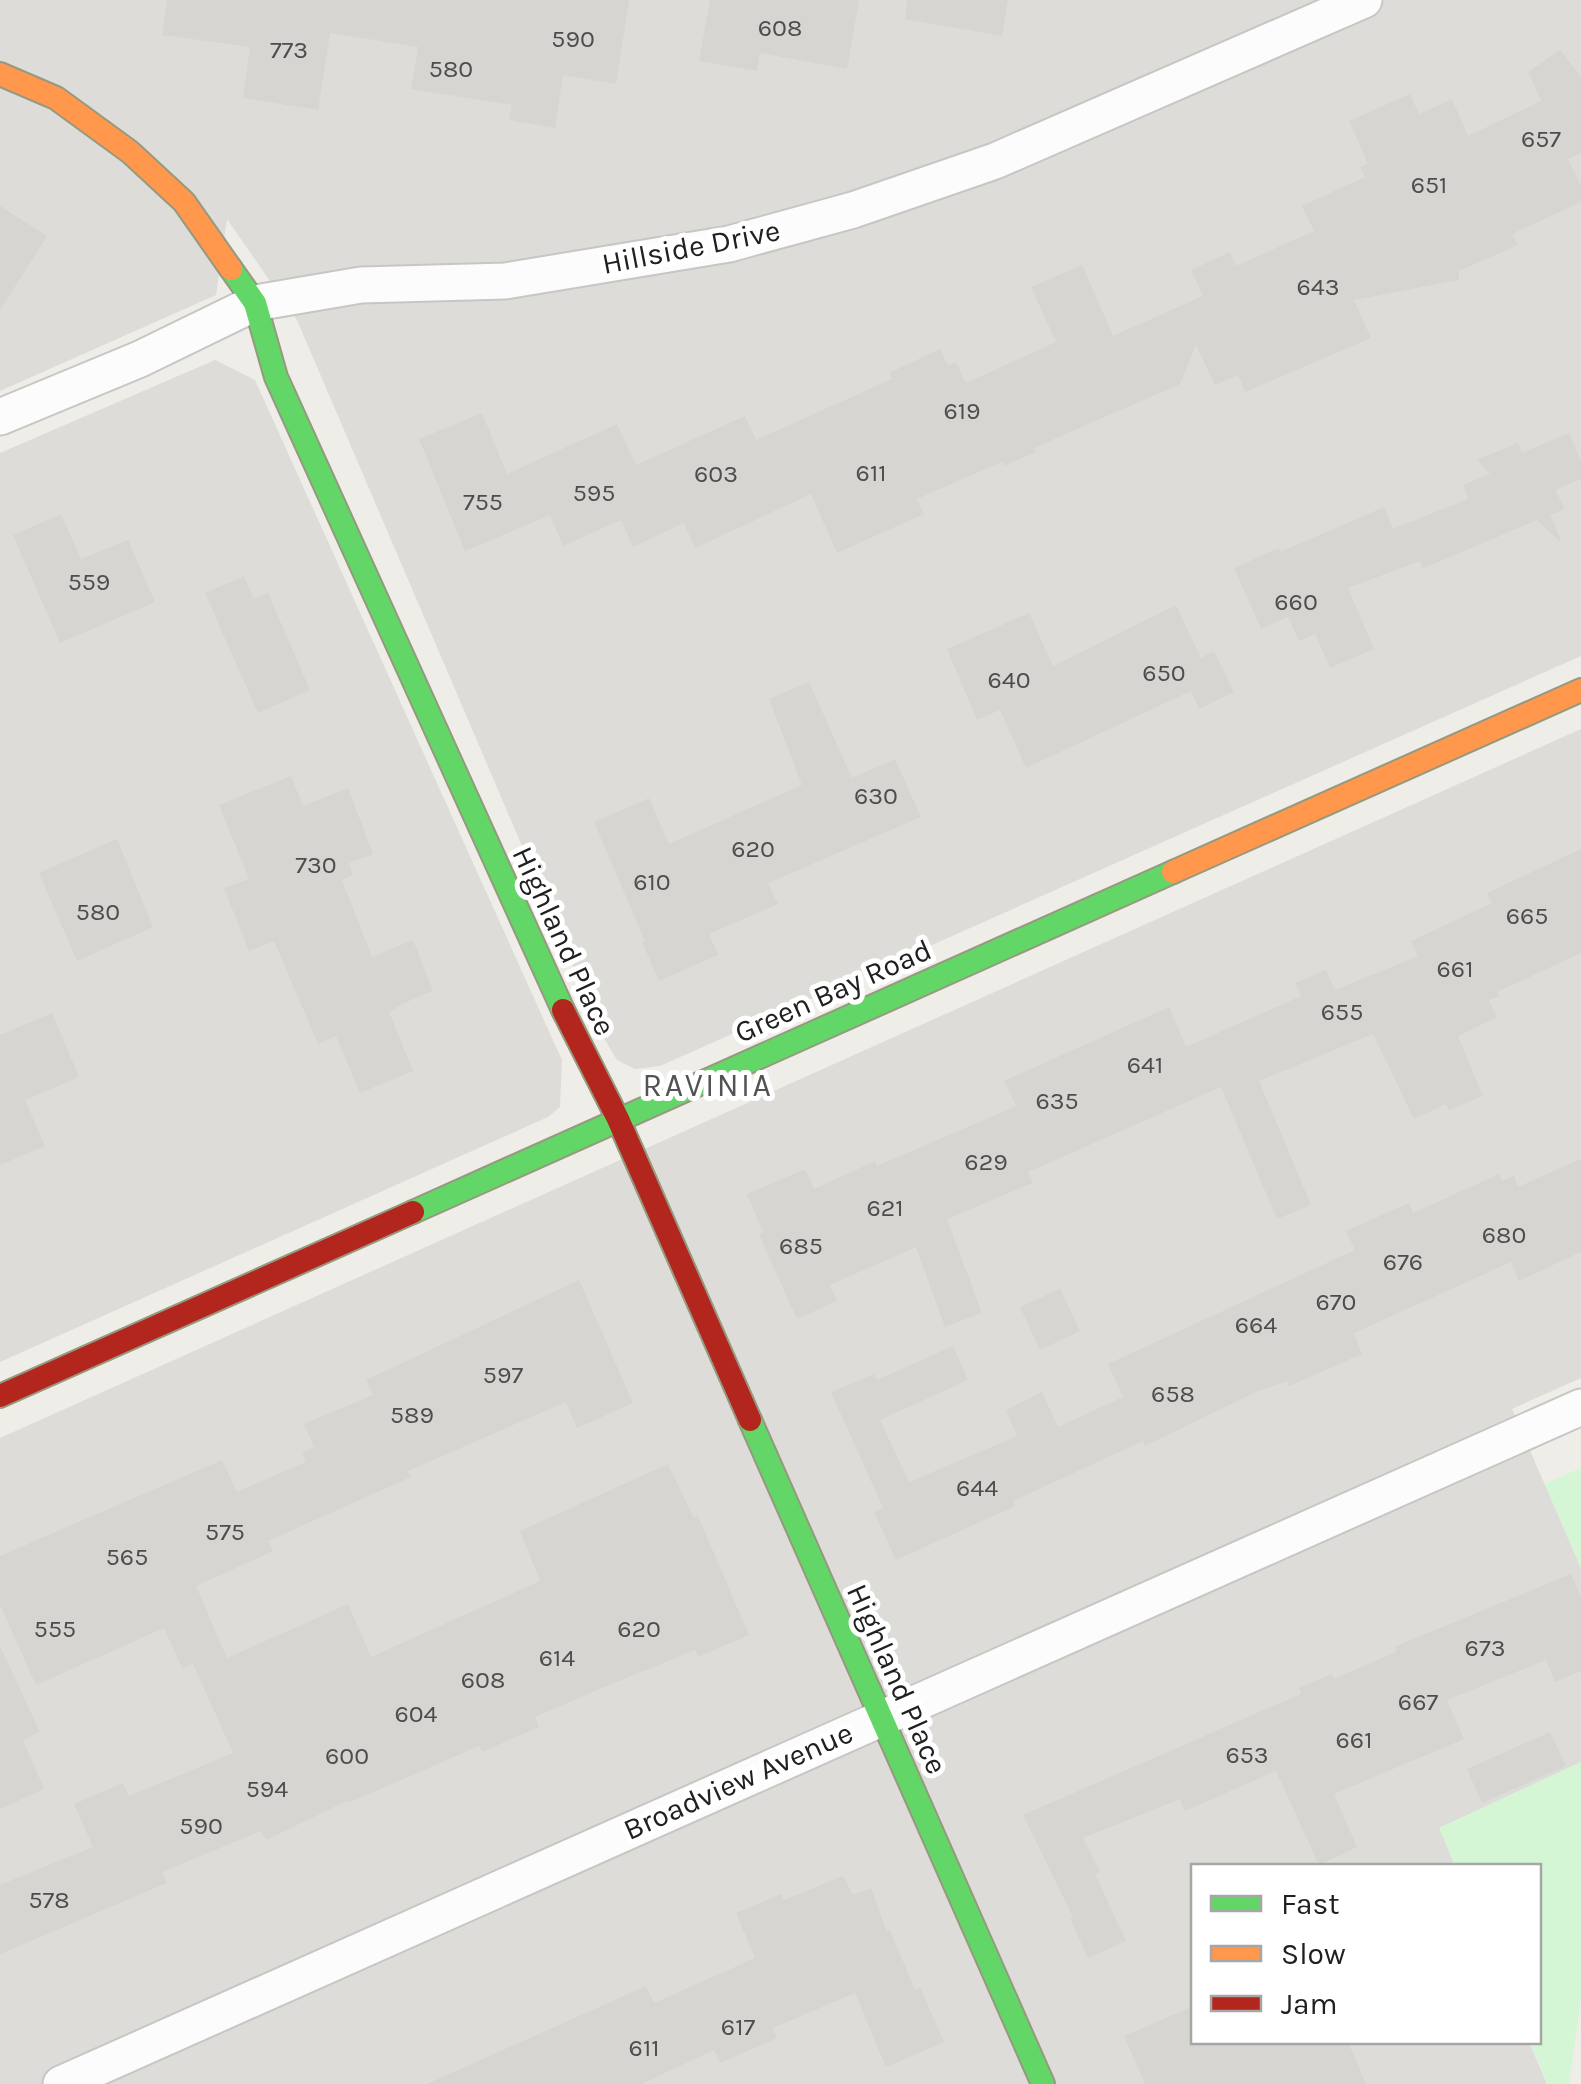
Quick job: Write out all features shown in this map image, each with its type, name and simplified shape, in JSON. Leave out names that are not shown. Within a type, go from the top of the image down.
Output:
[{"type":"street","name":"Hillside Drive","points":[[0,417],[140,359],[255,303],[361,285],[505,281],[729,244],[853,210],[996,161],[1364,0]]},
{"type":"street","name":"Highland Place","points":[[0,74],[56,98],[130,152],[184,202],[255,303],[276,377],[542,969],[618,1119],[1043,2084]]},
{"type":"street","name":"Green Bay Road","points":[[0,1396],[1581,690]]},
{"type":"street","name":"Broadview Avenue","points":[[61,2084],[1581,1406]]},
{"type":"shaded area","points":[[0,0],[1581,0],[1581,656],[660,1066],[635,1069],[617,1060],[605,1040],[297,320],[227,219],[216,295],[0,391]]},
{"type":"shaded area","points":[[215,360],[255,380],[562,1060],[560,1107],[548,1117],[0,1362],[0,453]]},
{"type":"shaded area","points":[[1581,729],[1581,1378],[1512,1409],[1581,1568],[1581,1762],[1440,1828],[1454,1864],[1191,1864],[1191,2044],[1530,2044],[1547,2084],[0,2084],[0,1438]]},
{"type":"green space","points":[[1581,1468],[1581,1568],[1545,1484]]},
{"type":"green space","points":[[1581,1762],[1581,1998],[1569,2084],[1548,2084],[1531,2044],[1541,2044],[1541,1864],[1454,1864],[1439,1828]]},
{"type":"building","points":[[167,0],[629,0],[616,84],[563,75],[555,128],[509,120],[512,105],[411,89],[418,47],[330,33],[318,110],[243,98],[250,47],[162,35]]},
{"type":"building","points":[[710,0],[859,0],[847,69],[760,53],[757,71],[699,61]]},
{"type":"building","points":[[907,0],[1008,0],[1002,36],[905,19]]},
{"type":"building","points":[[1560,50],[1581,77],[1581,153],[1568,159],[1581,186],[1581,202],[1512,234],[1518,245],[1459,271],[1459,280],[1354,300],[1371,338],[1245,392],[1238,375],[1215,385],[1196,345],[1180,384],[1034,448],[1036,452],[1004,466],[1002,462],[917,499],[924,514],[837,553],[811,494],[695,548],[684,523],[633,547],[621,520],[563,546],[550,515],[465,551],[419,439],[482,413],[507,474],[617,424],[636,465],[745,416],[756,440],[892,379],[889,373],[940,349],[948,366],[956,362],[966,383],[1056,342],[1031,287],[1082,265],[1113,336],[1203,296],[1191,270],[1230,252],[1236,266],[1314,231],[1302,206],[1365,177],[1360,167],[1368,164],[1349,121],[1410,94],[1419,114],[1452,99],[1468,136],[1541,101],[1528,72]]},
{"type":"building","points":[[0,206],[47,236],[0,310]]},
{"type":"building","points":[[1569,433],[1581,461],[1581,479],[1555,490],[1565,509],[1550,515],[1561,540],[1537,520],[1422,569],[1420,561],[1348,588],[1374,649],[1330,668],[1315,634],[1299,641],[1288,617],[1261,629],[1234,568],[1384,507],[1393,529],[1468,499],[1463,485],[1490,474],[1477,460],[1518,443],[1522,453]]},
{"type":"building","points":[[61,514],[81,559],[128,540],[155,602],[60,643],[13,535]]},
{"type":"building","points":[[244,576],[254,599],[268,593],[310,690],[258,713],[205,593]]},
{"type":"building","points":[[1176,605],[1201,658],[1214,651],[1234,692],[1199,709],[1191,691],[1026,768],[1000,710],[977,720],[947,649],[1029,613],[1053,666]]},
{"type":"building","points":[[809,682],[852,778],[895,759],[921,817],[768,883],[778,904],[709,934],[718,955],[659,981],[594,822],[649,798],[669,844],[802,785],[769,699]]},
{"type":"building","points":[[291,776],[303,806],[348,788],[373,854],[349,863],[353,875],[342,880],[372,957],[413,940],[433,991],[389,1012],[413,1071],[360,1093],[336,1036],[318,1044],[274,941],[249,951],[224,888],[249,879],[219,805]]},
{"type":"building","points":[[117,839],[153,927],[77,961],[39,873]]},
{"type":"building","points":[[1581,849],[1581,953],[1497,992],[1499,996],[1489,1000],[1497,1017],[1458,1036],[1483,1096],[1449,1110],[1446,1104],[1414,1119],[1373,1034],[1259,1081],[1311,1205],[1277,1219],[1221,1087],[1028,1172],[1033,1183],[947,1219],[982,1313],[945,1327],[916,1247],[830,1285],[837,1301],[797,1319],[759,1235],[763,1232],[747,1194],[805,1169],[814,1189],[1016,1106],[1004,1081],[1169,1007],[1186,1047],[1301,996],[1295,983],[1326,970],[1335,990],[1418,956],[1411,941],[1492,903],[1487,893]]},
{"type":"building","points":[[52,1013],[79,1077],[25,1100],[45,1146],[0,1165],[0,1035]]},
{"type":"building","points":[[1581,1159],[1581,1252],[1519,1281],[1511,1262],[1354,1333],[1362,1354],[1289,1386],[1287,1381],[1258,1391],[1145,1446],[1143,1441],[1013,1501],[1015,1506],[896,1560],[874,1512],[883,1508],[831,1392],[874,1374],[877,1380],[953,1346],[968,1380],[880,1420],[909,1482],[1017,1436],[1006,1410],[1042,1392],[1058,1427],[1123,1397],[1108,1364],[1355,1250],[1346,1231],[1409,1203],[1413,1213],[1499,1174],[1502,1181],[1514,1176],[1518,1187]]},
{"type":"building","points":[[579,1280],[633,1403],[577,1428],[566,1402],[408,1471],[411,1477],[268,1541],[273,1551],[196,1586],[227,1658],[348,1604],[371,1657],[540,1581],[520,1531],[668,1464],[694,1518],[698,1516],[749,1635],[698,1657],[695,1650],[597,1690],[535,1717],[539,1727],[482,1752],[479,1746],[266,1840],[261,1831],[162,1872],[167,1883],[0,1954],[0,1885],[93,1847],[74,1804],[123,1783],[129,1796],[233,1753],[193,1664],[182,1668],[164,1628],[36,1685],[0,1605],[0,1556],[222,1460],[237,1492],[306,1462],[302,1452],[314,1447],[304,1424],[373,1395],[366,1380]]},
{"type":"building","points":[[1060,1289],[1080,1331],[1040,1350],[1020,1307]]},
{"type":"building","points":[[1571,1574],[1581,1597],[1581,1671],[1555,1682],[1546,1660],[1447,1700],[1464,1739],[1334,1794],[1357,1847],[1319,1864],[1276,1771],[1185,1811],[1180,1799],[1083,1838],[1126,1941],[1088,1958],[1070,1918],[1073,1917],[1023,1815],[1301,1694],[1299,1688],[1332,1674],[1334,1679],[1396,1652],[1396,1646]]},
{"type":"building","points":[[0,1646],[40,1732],[23,1740],[44,1789],[0,1809]]},
{"type":"building","points":[[1550,1732],[1566,1766],[1482,1803],[1467,1769]]},
{"type":"building","points":[[843,1876],[853,1895],[871,1888],[887,1932],[890,1930],[915,1990],[920,1988],[944,2042],[886,2067],[855,1993],[773,2028],[777,2038],[720,2063],[714,2050],[641,2084],[427,2084],[646,1986],[654,2003],[755,1958],[736,1913],[781,1894],[784,1900]]},
{"type":"building","points":[[1191,2007],[1191,2044],[1349,2044],[1366,2084],[1145,2084],[1124,2036]]},
{"type":"traffic: fast","points":[[231,269],[255,303],[276,377],[563,1010]]},
{"type":"traffic: fast","points":[[413,1212],[1173,872]]},
{"type":"traffic: fast","points":[[750,1420],[1043,2084]]},
{"type":"traffic: slow","points":[[0,74],[56,98],[130,152],[184,202],[231,269]]},
{"type":"traffic: slow","points":[[1173,872],[1581,690]]},
{"type":"traffic: jam","points":[[563,1010],[618,1119],[750,1420]]},
{"type":"traffic: jam","points":[[0,1396],[413,1212]]},
{"type":"district","name":"RAVINIA","points":[[708,1085]]}]
